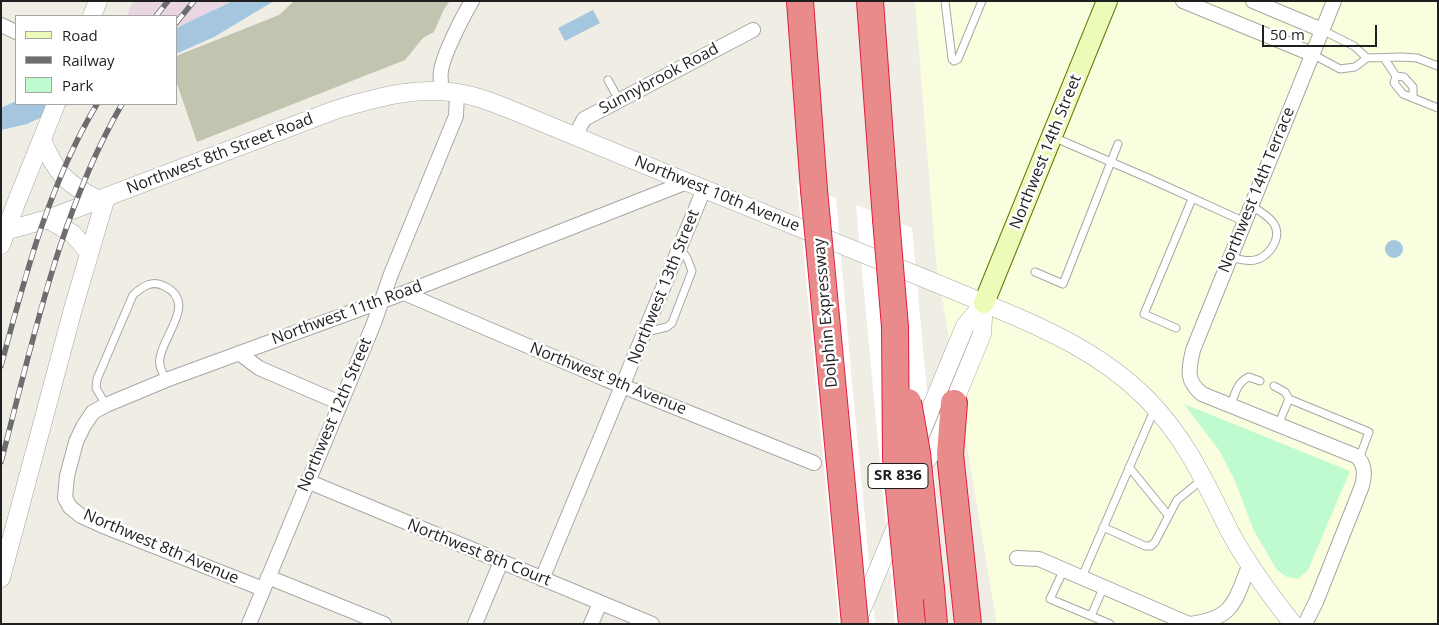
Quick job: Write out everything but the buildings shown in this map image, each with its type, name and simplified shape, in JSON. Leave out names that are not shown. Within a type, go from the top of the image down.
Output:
[{"type":"highway","name":"Dolphin Expressway","points":[[800,1],[814,190],[856,624]]},
{"type":"highway","name":"SR 836","points":[[870,1],[895,327],[896,458],[912,624]]},
{"type":"highway","points":[[895,327],[917,453],[934,624]]},
{"type":"highway","points":[[954,403],[950,454],[968,624]]},
{"type":"main road","name":"Northwest 14th Street","points":[[984,303],[1107,1]]},
{"type":"street","points":[[92,15],[98,1]]},
{"type":"street","name":"Northwest 12th Street","points":[[249,624],[374,323],[381,301],[456,116],[449,92],[440,72],[457,30],[472,1]]},
{"type":"street","points":[[1183,1],[1312,54]]},
{"type":"street","points":[[1253,1],[1322,30]]},
{"type":"street","name":"Northwest 14th Terrace","points":[[1230,405],[1202,394],[1190,382],[1193,350],[1334,1]]},
{"type":"street","points":[[1,25],[15,32]]},
{"type":"street","name":"Sunnybrook Road","points":[[575,136],[584,119],[753,30]]},
{"type":"street","name":"Northwest 10th Avenue","points":[[449,92],[473,96],[496,104],[984,303],[1058,336],[1098,358],[1121,375],[1155,408]]},
{"type":"street","name":"Northwest 8th Street Road","points":[[3,236],[367,100],[399,93],[449,92]]},
{"type":"street","points":[[3,236],[53,111]]},
{"type":"street","points":[[1,578],[89,253],[102,198],[77,189],[64,179],[56,170],[42,140]]},
{"type":"street","name":"Northwest 11th Road","points":[[65,498],[67,476],[76,442],[93,412],[106,405],[166,380],[404,293],[687,182]]},
{"type":"street","name":"Northwest 13th Street","points":[[542,579],[624,386],[704,189]]},
{"type":"street","points":[[48,219],[73,234],[89,253]]},
{"type":"street","name":"Northwest 9th Avenue","points":[[404,293],[624,386],[814,463]]},
{"type":"street","name":"Northwest 14th Street","points":[[856,624],[921,468],[936,446],[982,334],[984,303]]},
{"type":"street","name":"Northwest 14th Street","points":[[921,468],[919,437],[965,326],[984,303]]},
{"type":"street","points":[[239,353],[259,368],[340,403]]},
{"type":"street","points":[[1230,405],[1356,456],[1362,463],[1364,473],[1362,486],[1316,602],[1305,624]]},
{"type":"street","points":[[1155,408],[1180,438],[1204,478],[1231,534],[1265,588],[1293,624]]},
{"type":"street","name":"Northwest 8th Court","points":[[307,481],[652,624]]},
{"type":"street","name":"Northwest 8th Avenue","points":[[65,498],[70,507],[81,516],[103,526],[384,624]]},
{"type":"street","points":[[1017,558],[1039,559],[1189,624],[1215,619],[1227,612],[1236,598],[1250,564]]},
{"type":"street","points":[[475,624],[501,562]]},
{"type":"street","points":[[591,624],[600,603]]},
{"type":"lane","points":[[945,1],[952,59],[954,61],[958,59],[982,1]]},
{"type":"lane","points":[[1322,30],[1354,46],[1367,58]]},
{"type":"lane","points":[[1312,54],[1340,69],[1355,67],[1367,58],[1417,58],[1438,66]]},
{"type":"lane","points":[[1384,58],[1396,76],[1404,77],[1413,88],[1413,97]]},
{"type":"lane","points":[[1396,76],[1394,83],[1403,94],[1438,108]]},
{"type":"lane","points":[[608,80],[619,100]]},
{"type":"lane","points":[[1052,137],[1245,222]]},
{"type":"lane","points":[[1034,272],[1063,284],[1118,144]]},
{"type":"lane","points":[[1176,328],[1144,314],[1192,199]]},
{"type":"lane","points":[[1231,257],[1255,260],[1263,257],[1274,243],[1277,234],[1272,220],[1265,213],[1251,206]]},
{"type":"lane","points":[[646,332],[667,327],[672,323],[675,316],[692,271],[688,258],[680,248]]},
{"type":"lane","points":[[106,405],[96,388],[97,379],[133,294],[150,283],[159,283],[167,287],[175,293],[180,302],[178,314],[160,356],[159,364],[166,380]]},
{"type":"lane","points":[[1230,405],[1242,380],[1249,377],[1260,381]]},
{"type":"lane","points":[[1274,386],[1285,392],[1289,399],[1369,432],[1359,459]]},
{"type":"lane","points":[[1278,424],[1289,399]]},
{"type":"lane","points":[[1082,577],[1155,408]]},
{"type":"lane","points":[[1129,467],[1168,515]]},
{"type":"lane","points":[[1103,527],[1145,546],[1151,546],[1155,542],[1177,500],[1204,478]]},
{"type":"lane","points":[[1064,569],[1050,599],[1110,624]]},
{"type":"lane","points":[[1091,616],[1104,586]]},
{"type":"shaded area","points":[[133,1],[233,1],[178,27],[178,15],[127,15]]},
{"type":"shaded area","points":[[294,1],[450,1],[444,9],[434,32],[423,38],[405,60],[197,142],[178,87],[178,55],[279,15]]},
{"type":"shaded area","points":[[915,1],[1438,1],[1438,624],[997,624],[936,262]]},
{"type":"green space","points":[[1184,404],[1350,471],[1308,570],[1298,579],[1287,577],[1277,570],[1254,531],[1235,481],[1219,450]]},
{"type":"water","points":[[233,1],[274,1],[214,37],[178,53],[178,27]]},
{"type":"water","points":[[593,10],[600,23],[565,41],[558,28]]},
{"type":"water","points":[[15,101],[15,105],[68,105],[27,124],[1,130],[1,108]]},
{"type":"water","points":[[1390,240],[1398,240],[1403,245],[1401,256],[1390,258],[1385,253],[1385,245]]},
{"type":"pier","points":[[797,184],[836,198],[875,624],[839,624]]},
{"type":"pier","points":[[856,205],[912,228],[942,557],[915,624],[895,624]]},
{"type":"railway","points":[[157,15],[168,1]]},
{"type":"railway","points":[[178,21],[194,1]]},
{"type":"railway","points":[[1,366],[29,265],[52,198],[65,166],[96,105]]},
{"type":"railway","points":[[1,462],[37,324],[64,233],[100,146],[121,105]]}]
